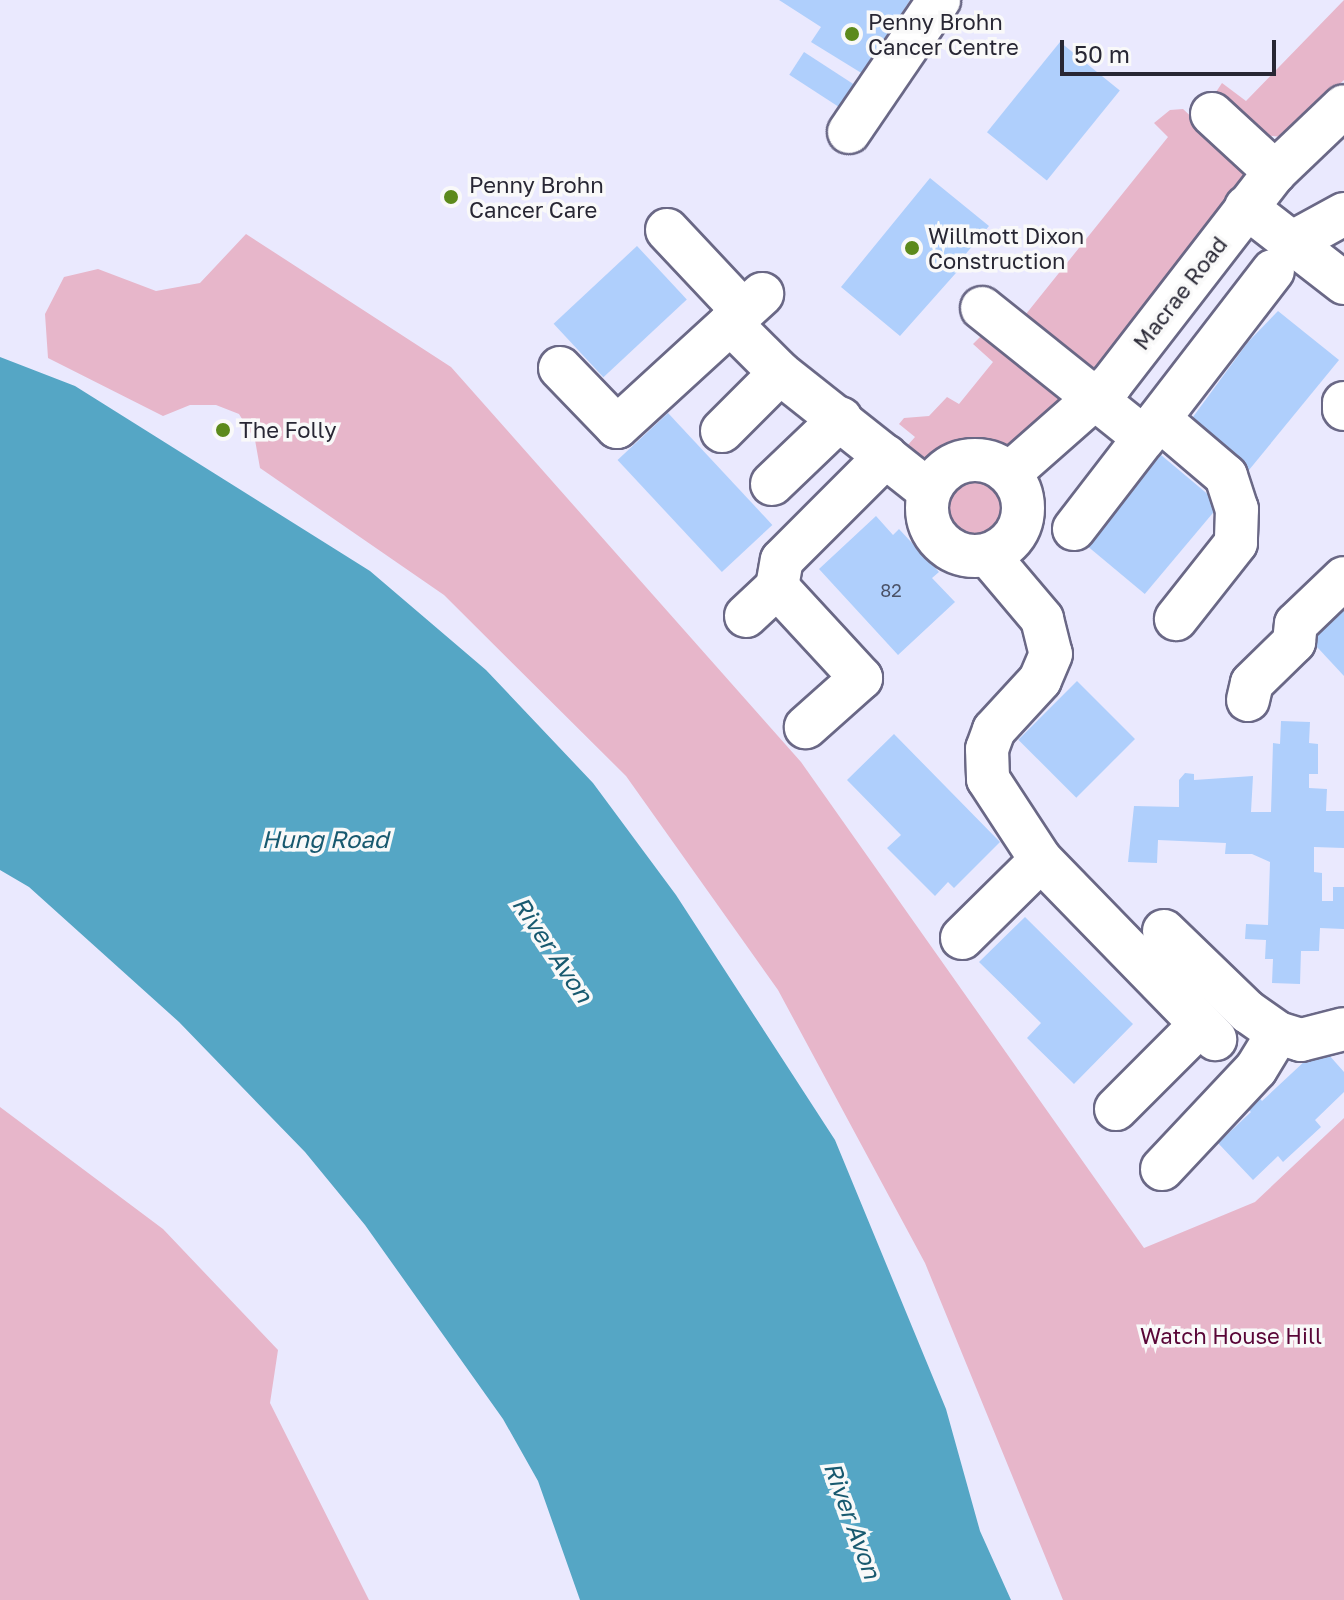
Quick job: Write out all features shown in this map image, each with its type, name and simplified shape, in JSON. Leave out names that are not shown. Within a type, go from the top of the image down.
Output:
[{"type":"street","points":[[849,132],[939,0]]},
{"type":"street","name":"Macrae Road","points":[[1010,473],[1095,399],[1275,172],[1344,106]]},
{"type":"street","points":[[1212,114],[1275,172]]},
{"type":"street","points":[[1246,207],[1283,256],[1344,283]]},
{"type":"street","points":[[1074,529],[1283,256],[1344,214]]},
{"type":"street","points":[[667,230],[745,310],[780,373],[841,418],[929,491]]},
{"type":"street","points":[[982,308],[1095,399],[1152,428],[1226,476],[1237,509],[1236,543],[1176,619]]},
{"type":"street","points":[[560,368],[617,427],[745,310]]},
{"type":"street","points":[[722,431],[780,373]]},
{"type":"street","points":[[772,484],[841,418]]},
{"type":"street","points":[[746,616],[777,587],[782,560],[886,456]]},
{"type":"street","points":[[964,460],[996,464],[1010,473],[1024,504],[1023,521],[1003,548],[988,555],[970,557],[939,541],[930,526],[929,491],[937,477],[964,460]]},
{"type":"street","points":[[988,555],[1042,619],[1051,654],[1040,680],[994,730],[987,749],[988,779],[1003,809],[1041,860],[1207,1032],[1116,1109]]},
{"type":"street","points":[[1248,700],[1252,683],[1294,642],[1296,624],[1344,578]]},
{"type":"street","points":[[777,587],[861,678],[806,727]]},
{"type":"street","points":[[962,938],[1041,860]]},
{"type":"street","points":[[1164,931],[1248,1012],[1278,1033],[1301,1040],[1344,1029]]},
{"type":"street","points":[[1162,1169],[1256,1069],[1278,1033]]},
{"type":"green space","points":[[1344,0],[1344,80],[1282,137],[1264,135],[1212,98],[1222,83],[1246,101]]},
{"type":"green space","points":[[1183,109],[1245,167],[1245,185],[1093,379],[1022,319],[1168,137],[1154,123],[1170,110]]},
{"type":"green space","name":"Watch House Hill","points":[[246,234],[451,367],[801,762],[1144,1248],[1255,1202],[1344,1118],[1344,1600],[1063,1600],[925,1263],[778,990],[626,776],[444,595],[260,468],[255,440],[239,414],[216,405],[190,405],[163,416],[48,358],[45,314],[64,277],[98,269],[156,291],[200,283]]},
{"type":"green space","points":[[983,334],[1066,398],[999,459],[968,454],[928,471],[898,456],[915,437],[899,424],[904,418],[929,416],[947,397],[959,404],[993,362],[973,344]]},
{"type":"green space","points":[[976,477],[998,486],[1007,508],[998,530],[976,539],[954,530],[945,508],[954,486]]},
{"type":"green space","points":[[0,1107],[163,1229],[278,1350],[270,1403],[369,1600],[0,1600]]},
{"type":"water","name":"Hung Road","points":[[0,357],[75,386],[370,571],[486,670],[593,783],[676,895],[835,1140],[946,1409],[980,1531],[1011,1600],[580,1600],[538,1481],[503,1419],[365,1225],[305,1152],[179,1022],[29,887],[0,870]]},
{"type":"building","name":"Penny Brohn Cancer Centre","points":[[779,0],[910,0],[863,74],[811,42],[821,27]]},
{"type":"building","points":[[1060,42],[1120,90],[1047,181],[987,132]]},
{"type":"building","points":[[804,52],[860,88],[845,111],[789,75]]},
{"type":"building","points":[[930,178],[989,226],[959,262],[963,265],[900,336],[841,287]]},
{"type":"building","points":[[637,246],[687,299],[603,377],[554,324]]},
{"type":"building","points":[[1278,311],[1339,360],[1249,470],[1190,421],[1248,342]]},
{"type":"building","points":[[668,413],[772,525],[722,572],[618,460]]},
{"type":"building","points":[[1161,455],[1220,504],[1145,594],[1086,545]]},
{"type":"building","points":[[876,516],[893,535],[899,529],[939,572],[932,578],[955,602],[898,655],[819,569]]},
{"type":"building","points":[[1344,596],[1344,676],[1304,633]]},
{"type":"building","points":[[1077,681],[1135,739],[1076,798],[1018,740]]},
{"type":"building","points":[[1281,721],[1310,722],[1309,743],[1318,744],[1318,774],[1309,774],[1309,788],[1327,789],[1326,811],[1344,811],[1344,848],[1314,847],[1314,872],[1322,873],[1322,901],[1333,901],[1333,887],[1344,887],[1344,929],[1320,928],[1319,951],[1301,951],[1300,984],[1272,983],[1273,959],[1265,959],[1266,940],[1245,939],[1246,924],[1268,925],[1270,862],[1252,854],[1225,854],[1226,843],[1158,840],[1157,863],[1128,862],[1134,806],[1179,807],[1179,780],[1185,773],[1194,774],[1194,780],[1253,776],[1251,812],[1271,812],[1273,743],[1280,744]]},
{"type":"building","points":[[894,734],[1000,842],[954,888],[948,882],[935,896],[887,848],[901,835],[847,780]]},
{"type":"building","points":[[1025,917],[1133,1024],[1074,1084],[1027,1038],[1041,1023],[979,962]]},
{"type":"building","points":[[1321,1046],[1344,1072],[1344,1092],[1315,1120],[1321,1127],[1283,1162],[1278,1156],[1253,1180],[1218,1143],[1251,1112],[1239,1100],[1251,1088],[1262,1101]]},
{"type":"place","name":"Penny Brohn Cancer Centre","points":[[852,34]]},
{"type":"place","name":"Penny Brohn Cancer Care","points":[[451,197]]},
{"type":"place","name":"Willmott Dixon Construction","points":[[912,248]]},
{"type":"place","name":"The Folly","points":[[223,430]]},
{"type":"water label","name":"River Avon","points":[[553,949]]},
{"type":"water label","name":"River Avon","points":[[853,1520]]}]
